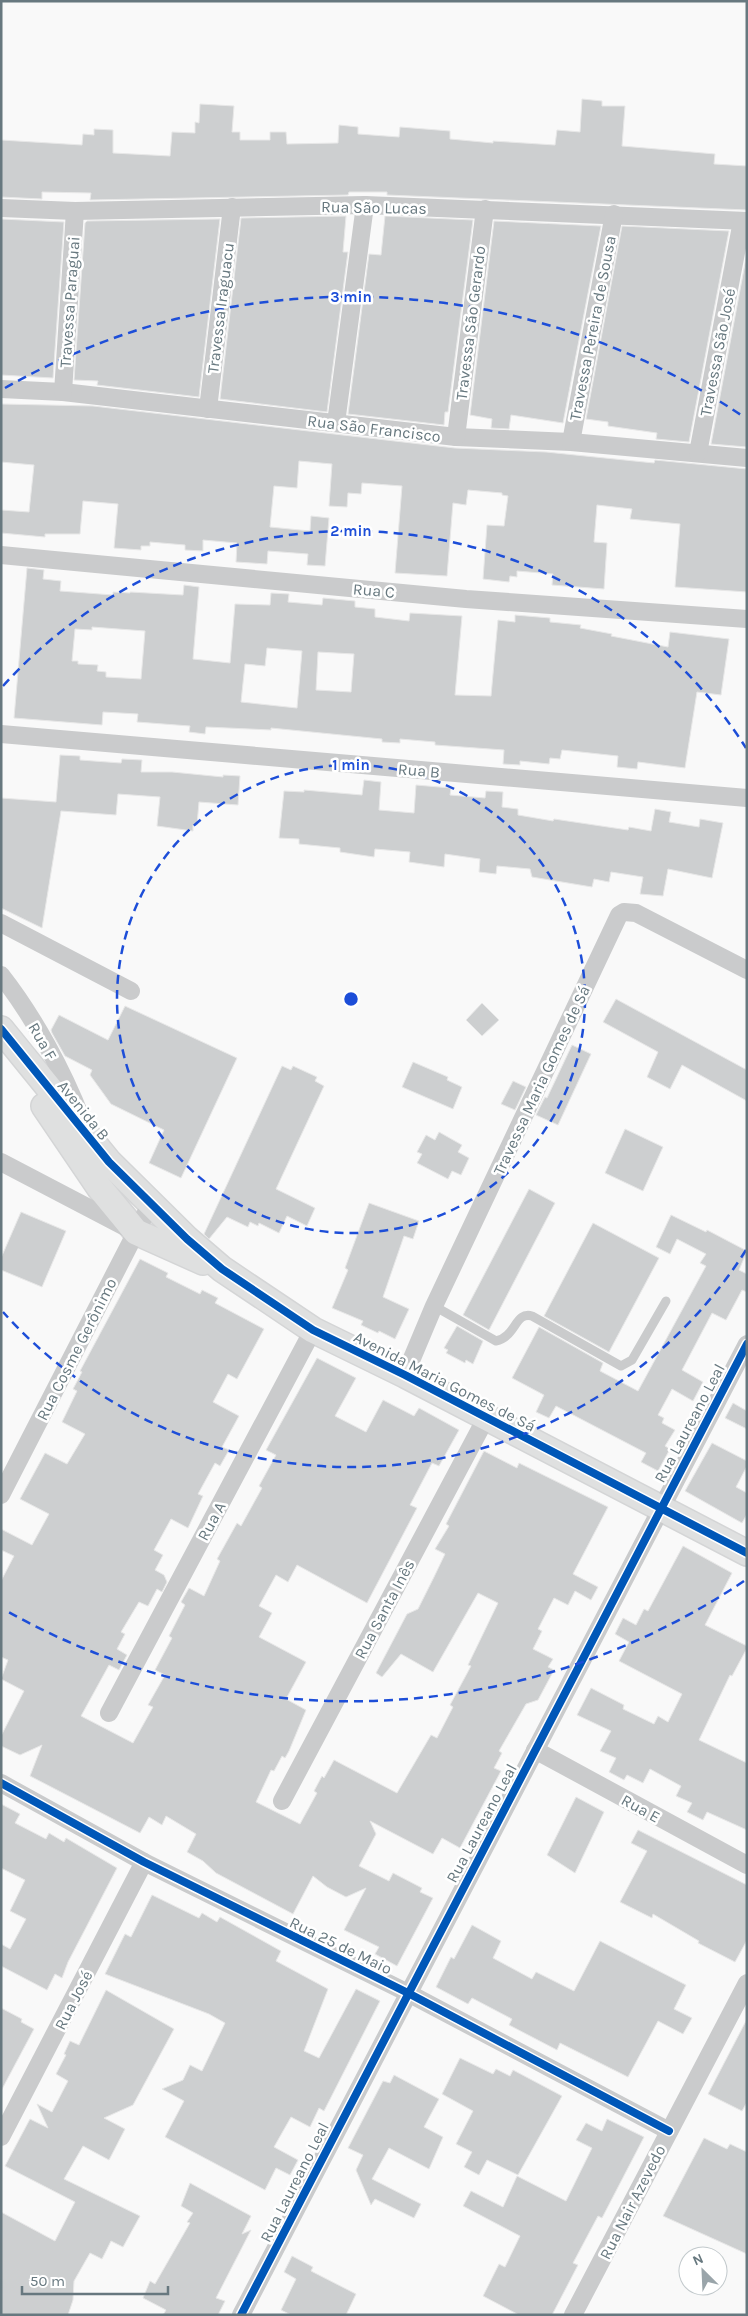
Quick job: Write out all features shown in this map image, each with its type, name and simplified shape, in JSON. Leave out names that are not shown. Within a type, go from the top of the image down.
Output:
[{"type":"street","name":"Rua São Lucas","points":[[1,208],[76,211],[365,205],[745,221]]},
{"type":"street","points":[[336,423],[365,205]]},
{"type":"street","name":"Travessa Iraguacu","points":[[208,409],[232,207]]},
{"type":"street","name":"Travessa São Gerardo","points":[[456,437],[484,209]]},
{"type":"street","name":"Travessa Paraguai","points":[[63,392],[76,211]]},
{"type":"street","name":"Travessa Pereira de Sousa","points":[[570,442],[614,214]]},
{"type":"street","name":"Travessa São José","points":[[698,453],[745,221]]},
{"type":"street","name":"Rua São Francisco","points":[[1,389],[63,392],[456,437],[570,442],[747,458]]},
{"type":"street","name":"Rua C","points":[[1,555],[466,599],[747,619]]},
{"type":"street","name":"Rua B","points":[[1,734],[747,798]]},
{"type":"street","name":"Travessa Maria Gomes de Sá","points":[[405,1375],[434,1306],[619,915],[624,912],[636,912],[747,970]]},
{"type":"street","points":[[1,923],[131,991]]},
{"type":"street","name":"Rua F","points":[[1,975],[43,1040],[71,1091],[89,1139]]},
{"type":"street","name":"Avenida B","points":[[1,1029],[89,1139],[151,1203]]},
{"type":"street","name":"Avenida B","points":[[1,1043],[99,1187],[136,1232]]},
{"type":"street","name":"Avenida Maria Gomes de Sá","points":[[1,1162],[136,1232],[222,1269]]},
{"type":"street","name":"Avenida Maria Gomes de Sá","points":[[151,1203],[222,1269],[313,1330],[405,1375],[747,1553]]},
{"type":"street","name":"Rua Cosme Gerônimo","points":[[1,1495],[151,1203]]},
{"type":"street","name":"Rua A","points":[[109,1713],[313,1330]]},
{"type":"street","name":"Rua Laureano Leal","points":[[241,2315],[747,1344]]},
{"type":"street","name":"Rua Santa Inês","points":[[282,1800],[486,1418]]},
{"type":"street","name":"Rua E","points":[[535,1750],[747,1866]]},
{"type":"street","name":"Rua 25 de Maio","points":[[1,1783],[144,1862],[408,1993],[669,2131]]},
{"type":"street","name":"Rua José","points":[[1,2137],[144,1862]]},
{"type":"street","name":"Rua Nair Azevedo","points":[[573,2315],[747,1983]]},
{"type":"lane","points":[[434,1306],[496,1341],[509,1336],[521,1316],[526,1314],[621,1366],[632,1360],[666,1300]]},
{"type":"building","points":[[582,99],[602,101],[602,106],[625,106],[622,146],[715,154],[714,164],[747,166],[747,210],[387,195],[387,192],[349,192],[348,195],[90,200],[91,193],[42,192],[42,199],[1,197],[1,140],[82,145],[83,134],[94,135],[94,129],[113,130],[113,153],[170,156],[172,132],[195,133],[195,122],[199,123],[200,104],[234,106],[232,132],[240,132],[240,140],[270,140],[270,132],[286,132],[287,144],[338,143],[339,125],[358,127],[358,134],[399,137],[400,127],[450,131],[450,139],[493,143],[493,141],[555,145],[557,130],[580,132]]},
{"type":"building","points":[[346,216],[343,252],[348,252],[327,412],[220,399],[241,218]]},
{"type":"building","points":[[385,216],[473,220],[448,412],[445,412],[444,425],[348,414],[369,254],[381,255]]},
{"type":"building","points":[[1,219],[64,222],[53,378],[1,375]]},
{"type":"building","points":[[220,219],[199,397],[97,385],[98,381],[74,380],[85,223],[87,221]]},
{"type":"building","points":[[494,221],[601,226],[563,423],[511,415],[509,429],[491,428],[492,419],[470,415]]},
{"type":"building","points":[[622,226],[729,231],[689,442],[656,439],[657,433],[608,426],[608,422],[586,419]]},
{"type":"building","points":[[747,253],[747,447],[711,444]]},
{"type":"building","points":[[1,404],[93,406],[455,448],[546,452],[654,463],[655,460],[747,469],[747,592],[675,587],[680,524],[630,519],[632,509],[597,505],[594,542],[607,543],[604,589],[552,585],[553,574],[517,571],[517,577],[510,576],[509,582],[483,579],[487,525],[504,526],[508,496],[502,495],[502,493],[468,490],[466,505],[453,503],[447,576],[395,573],[402,486],[362,483],[361,494],[348,493],[347,507],[329,506],[332,464],[299,461],[297,488],[274,486],[270,527],[310,531],[311,516],[329,518],[325,566],[307,565],[308,554],[268,551],[267,564],[236,562],[237,543],[203,540],[203,551],[185,550],[185,545],[150,542],[150,546],[141,546],[141,550],[114,548],[118,504],[83,501],[80,534],[45,534],[45,537],[1,533],[1,510],[29,512],[34,465],[1,462]]},
{"type":"building","points":[[27,568],[44,570],[43,579],[61,581],[60,591],[113,595],[113,592],[130,592],[183,595],[184,585],[199,587],[193,659],[230,663],[235,604],[270,605],[271,593],[289,594],[288,602],[322,605],[323,598],[355,601],[355,607],[375,609],[375,617],[409,621],[410,613],[462,616],[455,695],[491,696],[498,620],[515,622],[515,615],[550,618],[550,622],[581,625],[580,628],[612,634],[611,636],[668,647],[670,632],[729,639],[721,695],[697,692],[685,768],[638,762],[637,769],[617,767],[618,756],[562,750],[560,759],[550,758],[549,764],[520,761],[520,765],[503,764],[504,750],[435,745],[435,742],[400,739],[400,743],[382,742],[382,739],[271,728],[271,730],[206,727],[205,734],[189,732],[190,726],[137,722],[138,714],[103,712],[102,725],[14,718]],"holes":[[[92,627],[145,631],[141,679],[106,677],[106,672],[97,671],[98,665],[78,664],[78,661],[72,661],[75,629],[92,630]],[[267,648],[302,651],[297,708],[241,702],[245,664],[265,666]],[[318,652],[354,654],[351,692],[316,690]]]},
{"type":"building","points":[[60,755],[80,756],[80,760],[121,763],[122,759],[142,760],[141,772],[172,772],[223,777],[223,775],[240,776],[238,805],[199,802],[197,825],[193,825],[193,831],[157,826],[160,797],[118,794],[116,815],[61,811],[42,928],[1,908],[1,798],[56,802]]},
{"type":"building","points":[[364,780],[381,782],[379,810],[414,813],[416,785],[451,788],[450,795],[485,798],[486,791],[503,792],[502,807],[518,809],[518,815],[553,821],[554,819],[628,830],[629,827],[651,831],[655,809],[671,812],[669,822],[699,827],[700,819],[723,823],[712,878],[668,869],[663,896],[640,894],[643,877],[611,872],[609,882],[594,879],[592,887],[532,877],[530,869],[497,866],[496,874],[479,872],[480,859],[445,854],[444,867],[409,862],[410,852],[375,849],[374,857],[340,852],[340,848],[299,844],[299,839],[279,838],[284,791],[304,792],[304,790],[362,795]]},
{"type":"building","points":[[616,999],[747,1070],[747,1101],[682,1065],[670,1089],[647,1077],[658,1052],[603,1022]]},
{"type":"building","points":[[482,1003],[499,1020],[482,1036],[466,1020]]},
{"type":"building","points":[[125,1006],[237,1058],[181,1178],[149,1163],[164,1130],[111,1104],[90,1075],[92,1070],[65,1056],[51,1030],[59,1015],[108,1040]]},
{"type":"building","points":[[572,1045],[591,1054],[558,1125],[536,1115],[545,1097],[547,1098]]},
{"type":"building","points":[[413,1062],[448,1077],[447,1080],[462,1087],[453,1109],[402,1087]]},
{"type":"building","points":[[282,1066],[291,1070],[293,1066],[317,1077],[315,1081],[324,1086],[276,1189],[315,1208],[307,1226],[287,1216],[279,1233],[259,1223],[258,1226],[250,1222],[248,1227],[227,1217],[209,1239],[204,1234]]},
{"type":"building","points":[[513,1081],[526,1087],[515,1110],[501,1104]]},
{"type":"building","points":[[625,1129],[663,1147],[643,1191],[605,1173]]},
{"type":"building","points":[[439,1132],[462,1145],[458,1152],[469,1158],[461,1175],[452,1171],[448,1179],[417,1163],[422,1154],[417,1152],[426,1135],[435,1140]]},
{"type":"building","points":[[529,1189],[555,1203],[489,1330],[463,1315]]},
{"type":"building","points":[[369,1203],[419,1221],[413,1239],[404,1236],[383,1297],[409,1309],[395,1339],[361,1325],[363,1321],[332,1308],[348,1270],[345,1268]]},
{"type":"building","points":[[21,1212],[66,1231],[42,1287],[1,1270],[1,1258]]},
{"type":"building","points":[[671,1215],[706,1232],[707,1230],[747,1251],[739,1270],[747,1274],[747,1292],[742,1290],[726,1320],[712,1313],[682,1370],[703,1382],[693,1401],[672,1389],[658,1415],[664,1418],[662,1423],[675,1430],[665,1446],[670,1449],[658,1471],[641,1462],[646,1453],[556,1406],[549,1418],[536,1412],[544,1395],[512,1378],[539,1327],[603,1363],[600,1371],[638,1391],[706,1266],[700,1263],[706,1254],[677,1239],[670,1254],[656,1247]]},
{"type":"building","points":[[593,1223],[659,1258],[609,1352],[544,1316]]},
{"type":"building","points":[[140,1259],[168,1273],[166,1277],[200,1294],[202,1290],[218,1298],[215,1303],[264,1329],[237,1379],[228,1374],[213,1402],[239,1416],[222,1447],[229,1450],[220,1466],[215,1463],[198,1494],[203,1496],[188,1528],[171,1519],[154,1550],[163,1555],[155,1570],[164,1575],[167,1582],[162,1592],[157,1589],[148,1606],[139,1602],[121,1632],[125,1634],[117,1649],[127,1655],[119,1670],[109,1665],[81,1716],[133,1743],[153,1707],[148,1705],[165,1675],[155,1670],[172,1638],[169,1636],[185,1605],[181,1602],[189,1588],[204,1596],[220,1561],[217,1559],[237,1523],[241,1526],[262,1488],[259,1486],[276,1455],[266,1450],[317,1358],[356,1378],[335,1416],[366,1432],[383,1400],[414,1416],[419,1408],[459,1430],[439,1466],[432,1463],[410,1505],[417,1508],[367,1603],[297,1565],[288,1582],[276,1575],[259,1606],[272,1613],[259,1637],[306,1662],[286,1699],[306,1710],[289,1751],[285,1758],[282,1756],[274,1771],[271,1770],[256,1802],[300,1824],[317,1793],[314,1791],[334,1760],[397,1793],[431,1735],[437,1738],[453,1707],[450,1705],[471,1666],[468,1665],[498,1603],[478,1593],[433,1672],[401,1654],[382,1677],[376,1673],[407,1614],[418,1609],[434,1577],[445,1554],[435,1549],[449,1526],[446,1524],[484,1451],[517,1468],[519,1463],[608,1507],[573,1574],[598,1587],[591,1600],[575,1591],[568,1605],[554,1598],[538,1629],[542,1631],[533,1649],[553,1659],[548,1667],[554,1670],[538,1700],[526,1704],[499,1751],[502,1753],[494,1768],[501,1771],[460,1848],[442,1838],[433,1854],[370,1821],[376,1834],[359,1866],[389,1881],[393,1873],[422,1888],[420,1892],[433,1898],[397,1966],[375,1954],[379,1947],[344,1930],[366,1888],[346,1897],[327,1887],[313,1876],[293,1914],[216,1873],[203,1861],[187,1852],[196,1834],[166,1816],[162,1825],[149,1817],[140,1833],[30,1776],[42,1745],[20,1755],[1,1746],[1,1736],[24,1691],[1,1679],[8,1660],[1,1657],[1,1581],[14,1556],[1,1550],[1,1529],[32,1545],[49,1514],[20,1499],[45,1453],[67,1464],[85,1434],[62,1422],[77,1391],[73,1389],[82,1372],[80,1371]]},
{"type":"building","points":[[457,1326],[483,1341],[473,1364],[466,1360],[465,1363],[446,1353],[448,1350],[444,1348]]},
{"type":"building","points":[[733,1403],[747,1411],[747,1429],[725,1418]]},
{"type":"building","points":[[712,1443],[747,1461],[747,1466],[736,1487],[747,1493],[747,1514],[742,1523],[685,1491]]},
{"type":"building","points":[[683,1546],[732,1573],[705,1625],[747,1646],[747,1648],[732,1676],[730,1675],[699,1740],[747,1763],[747,1830],[707,1812],[703,1820],[687,1812],[692,1803],[676,1796],[681,1786],[650,1769],[643,1783],[627,1775],[624,1780],[609,1772],[616,1758],[600,1751],[611,1731],[577,1715],[591,1688],[624,1705],[623,1709],[654,1724],[658,1716],[668,1722],[682,1694],[619,1661],[629,1642],[615,1634],[623,1618],[636,1625],[644,1609],[648,1611]]},
{"type":"building","points":[[576,1797],[604,1812],[575,1873],[547,1855]]},
{"type":"building","points":[[1,1804],[20,1814],[15,1823],[46,1839],[49,1833],[64,1842],[66,1838],[117,1868],[68,1962],[62,1978],[55,1974],[47,1990],[1,1966],[1,1944],[10,1949],[26,1919],[10,1911],[25,1880],[1,1868]]},
{"type":"building","points":[[638,1830],[747,1885],[747,1940],[735,1962],[698,1943],[699,1941],[653,1914],[652,1918],[620,1902],[647,1851],[631,1843]]},
{"type":"building","points":[[152,1895],[199,1918],[202,1913],[217,1922],[220,1917],[281,1951],[276,1961],[328,1989],[304,2051],[319,2058],[356,1989],[380,2001],[324,2111],[319,2108],[310,2127],[291,2117],[274,2147],[298,2160],[290,2175],[276,2168],[265,2190],[165,2137],[184,2101],[162,2089],[183,2080],[190,2065],[202,2071],[225,2023],[209,2014],[105,1974],[125,1934],[131,1937]]},
{"type":"building","points":[[472,1925],[501,1941],[493,1958],[532,1979],[536,1972],[574,1991],[600,1941],[686,1985],[674,2009],[692,2018],[683,2034],[658,2021],[628,2077],[560,2043],[557,2050],[509,2025],[512,2019],[472,1998],[468,2004],[436,1987],[451,1957],[454,1959]]},
{"type":"building","points":[[106,1990],[174,2029],[133,2105],[104,2118],[125,2129],[109,2160],[83,2146],[64,2179],[140,2216],[123,2247],[111,2241],[102,2259],[90,2253],[74,2281],[73,2300],[68,2315],[1,2315],[1,2212],[55,2241],[75,2202],[5,2166],[30,2119],[48,2128],[37,2104],[52,2112],[68,2081],[56,2074],[66,2055],[64,2054],[70,2041],[79,2045]]},
{"type":"building","points":[[1,2008],[22,2019],[21,2022],[34,2029],[1,2091]]},
{"type":"building","points":[[747,2019],[747,2102],[742,2111],[708,2094]]},
{"type":"building","points":[[460,2058],[493,2074],[496,2069],[510,2076],[513,2070],[562,2096],[518,2175],[487,2160],[479,2175],[464,2167],[472,2152],[456,2144],[473,2111],[442,2094]]},
{"type":"building","points":[[394,2075],[439,2099],[424,2127],[443,2137],[429,2169],[389,2148],[372,2179],[421,2204],[414,2218],[375,2199],[371,2205],[356,2170],[363,2155],[348,2148],[383,2081],[390,2083]]},
{"type":"building","points":[[607,2119],[644,2137],[602,2218],[598,2216],[573,2263],[578,2265],[552,2315],[519,2315],[483,2296],[499,2264],[505,2267],[520,2236],[463,2206],[471,2191],[503,2207],[517,2176],[566,2201],[592,2148],[576,2140],[586,2123],[602,2131]]},
{"type":"building","points":[[704,2138],[727,2149],[730,2144],[747,2152],[747,2254],[663,2216]]},
{"type":"building","points":[[190,2183],[251,2216],[242,2234],[251,2230],[216,2298],[225,2301],[218,2315],[163,2315],[166,2310],[143,2298],[150,2281],[155,2284],[190,2223],[187,2222],[193,2213],[181,2206]]},
{"type":"building","points":[[292,2256],[313,2267],[311,2271],[356,2294],[346,2315],[291,2315],[281,2310],[296,2279],[284,2272]]},
{"type":"cycle path","points":[[1,1029],[109,1162],[187,1239],[222,1269],[313,1330],[405,1375],[747,1553]]},
{"type":"cycle path","points":[[241,2315],[747,1344]]},
{"type":"cycle path","points":[[1,1783],[144,1862],[408,1993],[669,2131]]}]
